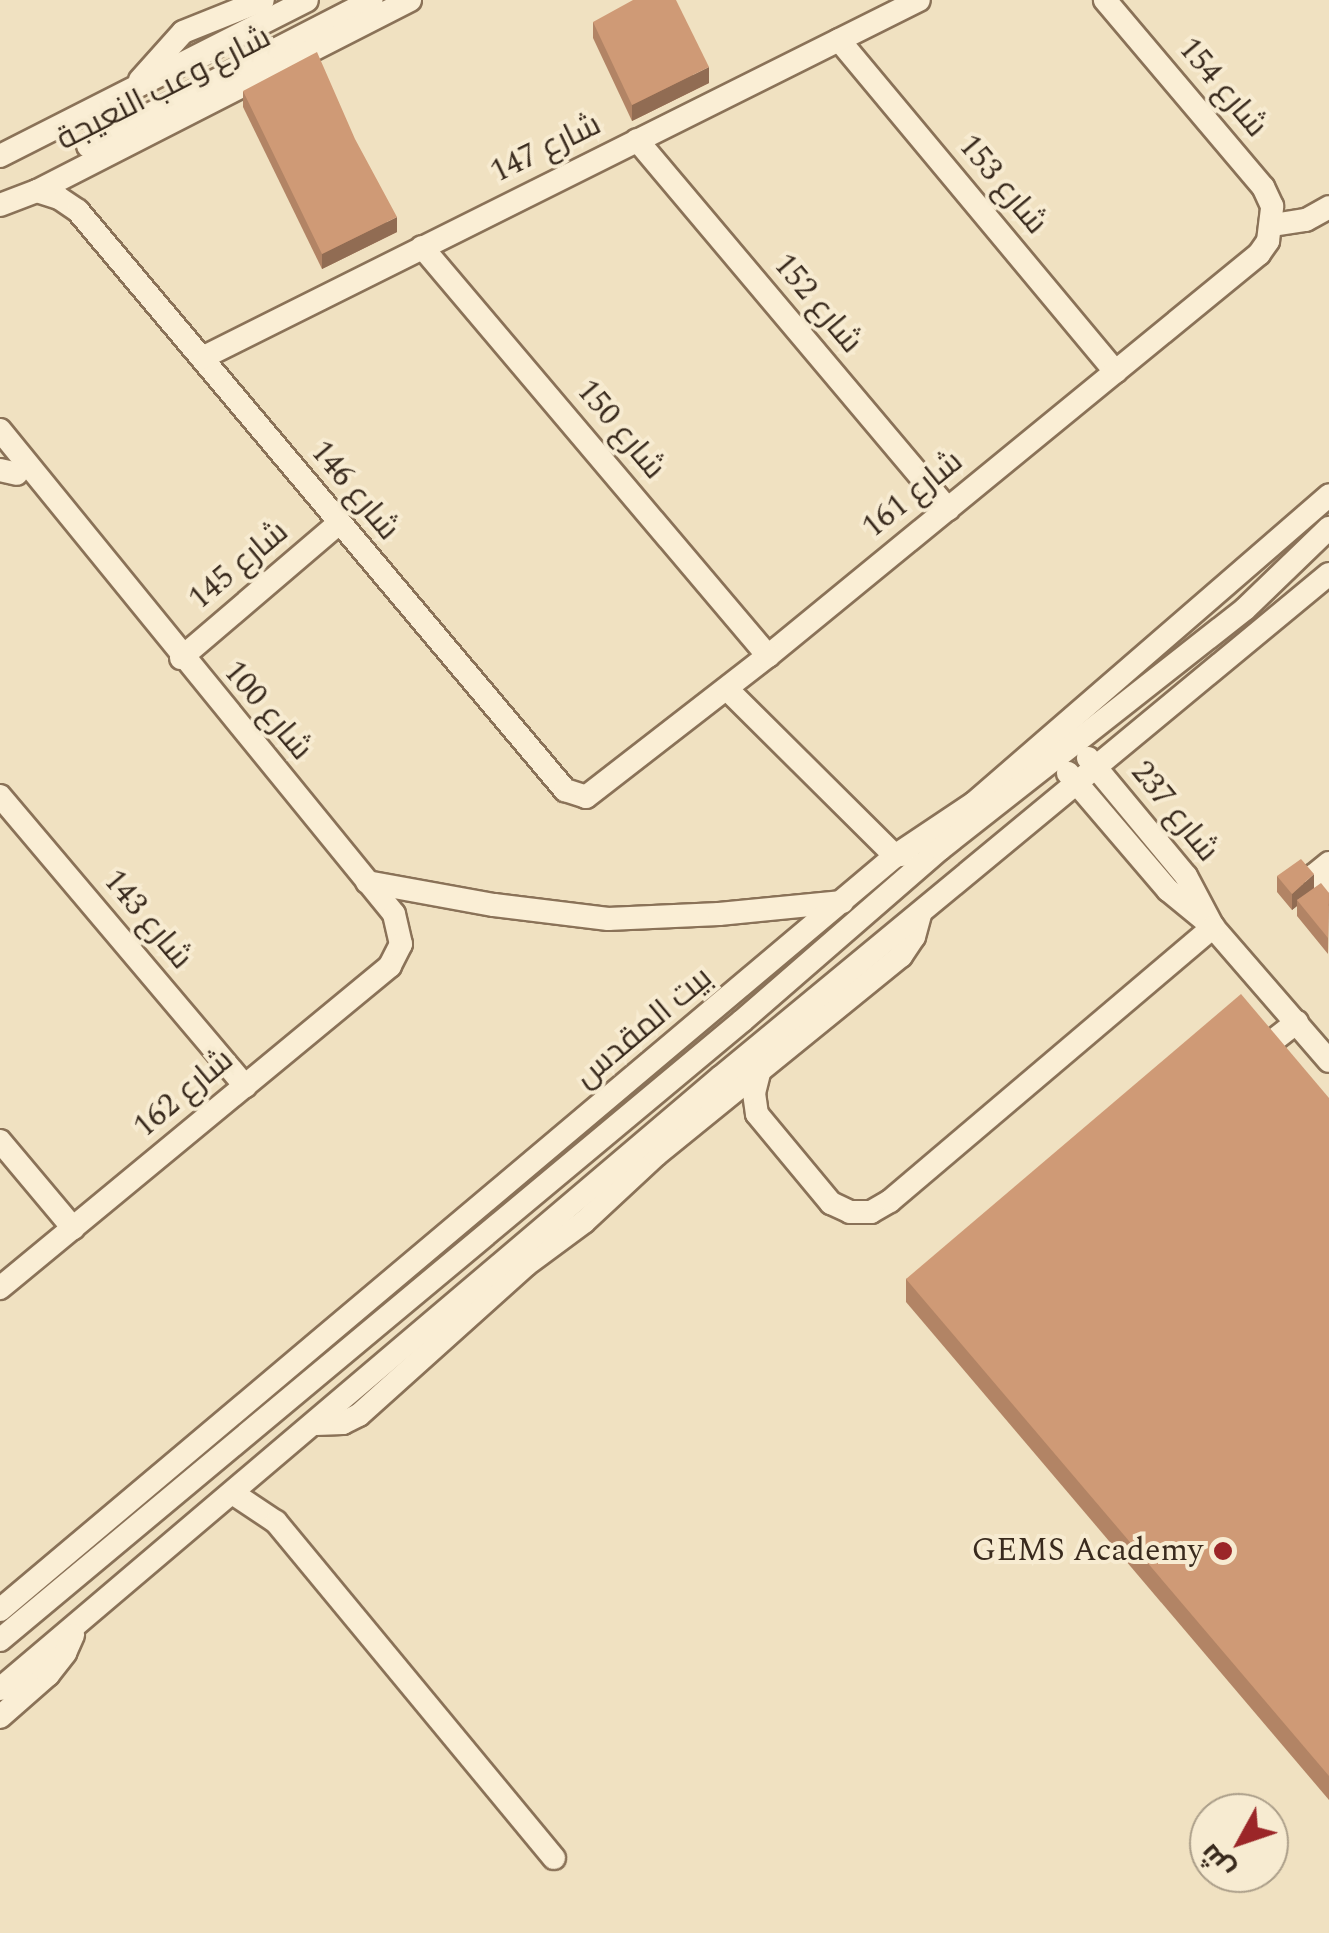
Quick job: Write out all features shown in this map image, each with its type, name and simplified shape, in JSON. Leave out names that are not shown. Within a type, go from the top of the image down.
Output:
[{"type":"street","points":[[134,86],[183,32],[263,0]]},
{"type":"street","name":"شارع وعب النعيجة","points":[[6,153],[307,0]]},
{"type":"street","name":"شارع وعب النعيجة","points":[[0,190],[372,0]]},
{"type":"street","name":"شارع وعب النعيجة","points":[[0,205],[37,191],[410,0]]},
{"type":"street","name":"شارع 147","points":[[202,358],[919,0]]},
{"type":"street","name":"شارع 154","points":[[1105,0],[1263,187],[1272,206],[1273,225]]},
{"type":"street","name":"شارع 153","points":[[839,40],[1116,372]]},
{"type":"street","name":"شارع 152","points":[[637,140],[948,509]]},
{"type":"street","points":[[86,220],[82,187],[89,162]]},
{"type":"street","name":"شارع 146","points":[[37,191],[59,198],[86,220],[565,790],[578,797]]},
{"type":"street","points":[[1273,225],[1306,220],[1329,207]]},
{"type":"street","name":"شارع 161","points":[[578,797],[599,792],[1116,372],[1259,254],[1273,225]]},
{"type":"street","name":"شارع 150","points":[[422,247],[768,656]]},
{"type":"street","name":"شارع 100","points":[[0,430],[181,658],[394,914],[401,944]]},
{"type":"street","name":"شارع 100","points":[[0,455],[8,472],[73,524]]},
{"type":"street","points":[[1320,536],[1324,500]]},
{"type":"street","name":"بيت المقدس","points":[[0,1610],[895,856],[974,803],[1324,500]]},
{"type":"street","name":"شارع 145","points":[[181,658],[339,523]]},
{"type":"street","name":"بيت المقدس","points":[[0,1640],[397,1310],[940,849],[1245,609],[1320,536]]},
{"type":"street","points":[[0,1689],[270,1464],[721,1077],[1076,782],[1323,585]]},
{"type":"street","points":[[728,689],[895,856],[940,849]]},
{"type":"street","name":"شارع 237","points":[[1075,743],[1186,876],[1214,928]]},
{"type":"street","name":"شارع 237","points":[[1056,759],[1168,890],[1214,928],[1329,1061]]},
{"type":"street","name":"شارع 143","points":[[0,796],[245,1086]]},
{"type":"street","points":[[1329,863],[1314,875],[1329,894]]},
{"type":"street","points":[[367,882],[494,905],[608,919],[719,914],[842,902]]},
{"type":"street","points":[[316,1424],[343,1422],[359,1415],[526,1265],[584,1222],[760,1069],[901,956],[914,938],[920,915]]},
{"type":"street","points":[[760,1069],[754,1093],[757,1114],[831,1203],[860,1213],[881,1208],[1214,928]]},
{"type":"street","name":"شارع 162","points":[[0,1288],[390,966],[401,944]]},
{"type":"street","points":[[1243,1070],[1297,1022]]},
{"type":"street","points":[[716,1106],[757,1114]]},
{"type":"street","points":[[0,1141],[73,1228]]},
{"type":"street","points":[[234,1494],[236,1473],[246,1456],[351,1367],[397,1310]]},
{"type":"street","points":[[270,1464],[266,1484],[276,1522]]},
{"type":"street","points":[[234,1494],[276,1522],[554,1858]]},
{"type":"street","points":[[0,1717],[48,1675],[65,1654],[76,1626]]},
{"type":"building","points":[[633,0],[676,0],[709,67],[632,105],[593,22]]},
{"type":"building","points":[[317,52],[355,139],[397,217],[322,254],[243,91]]},
{"type":"building","points":[[1301,859],[1314,874],[1292,894],[1277,876]]},
{"type":"building","points":[[1321,883],[1329,893],[1328,938],[1297,900]]},
{"type":"building","name":"GEMS Academy","points":[[1241,994],[1329,1098],[1329,1776],[906,1279]]},
{"type":"place","name":"GEMS Academy","points":[[1223,1551]]}]
